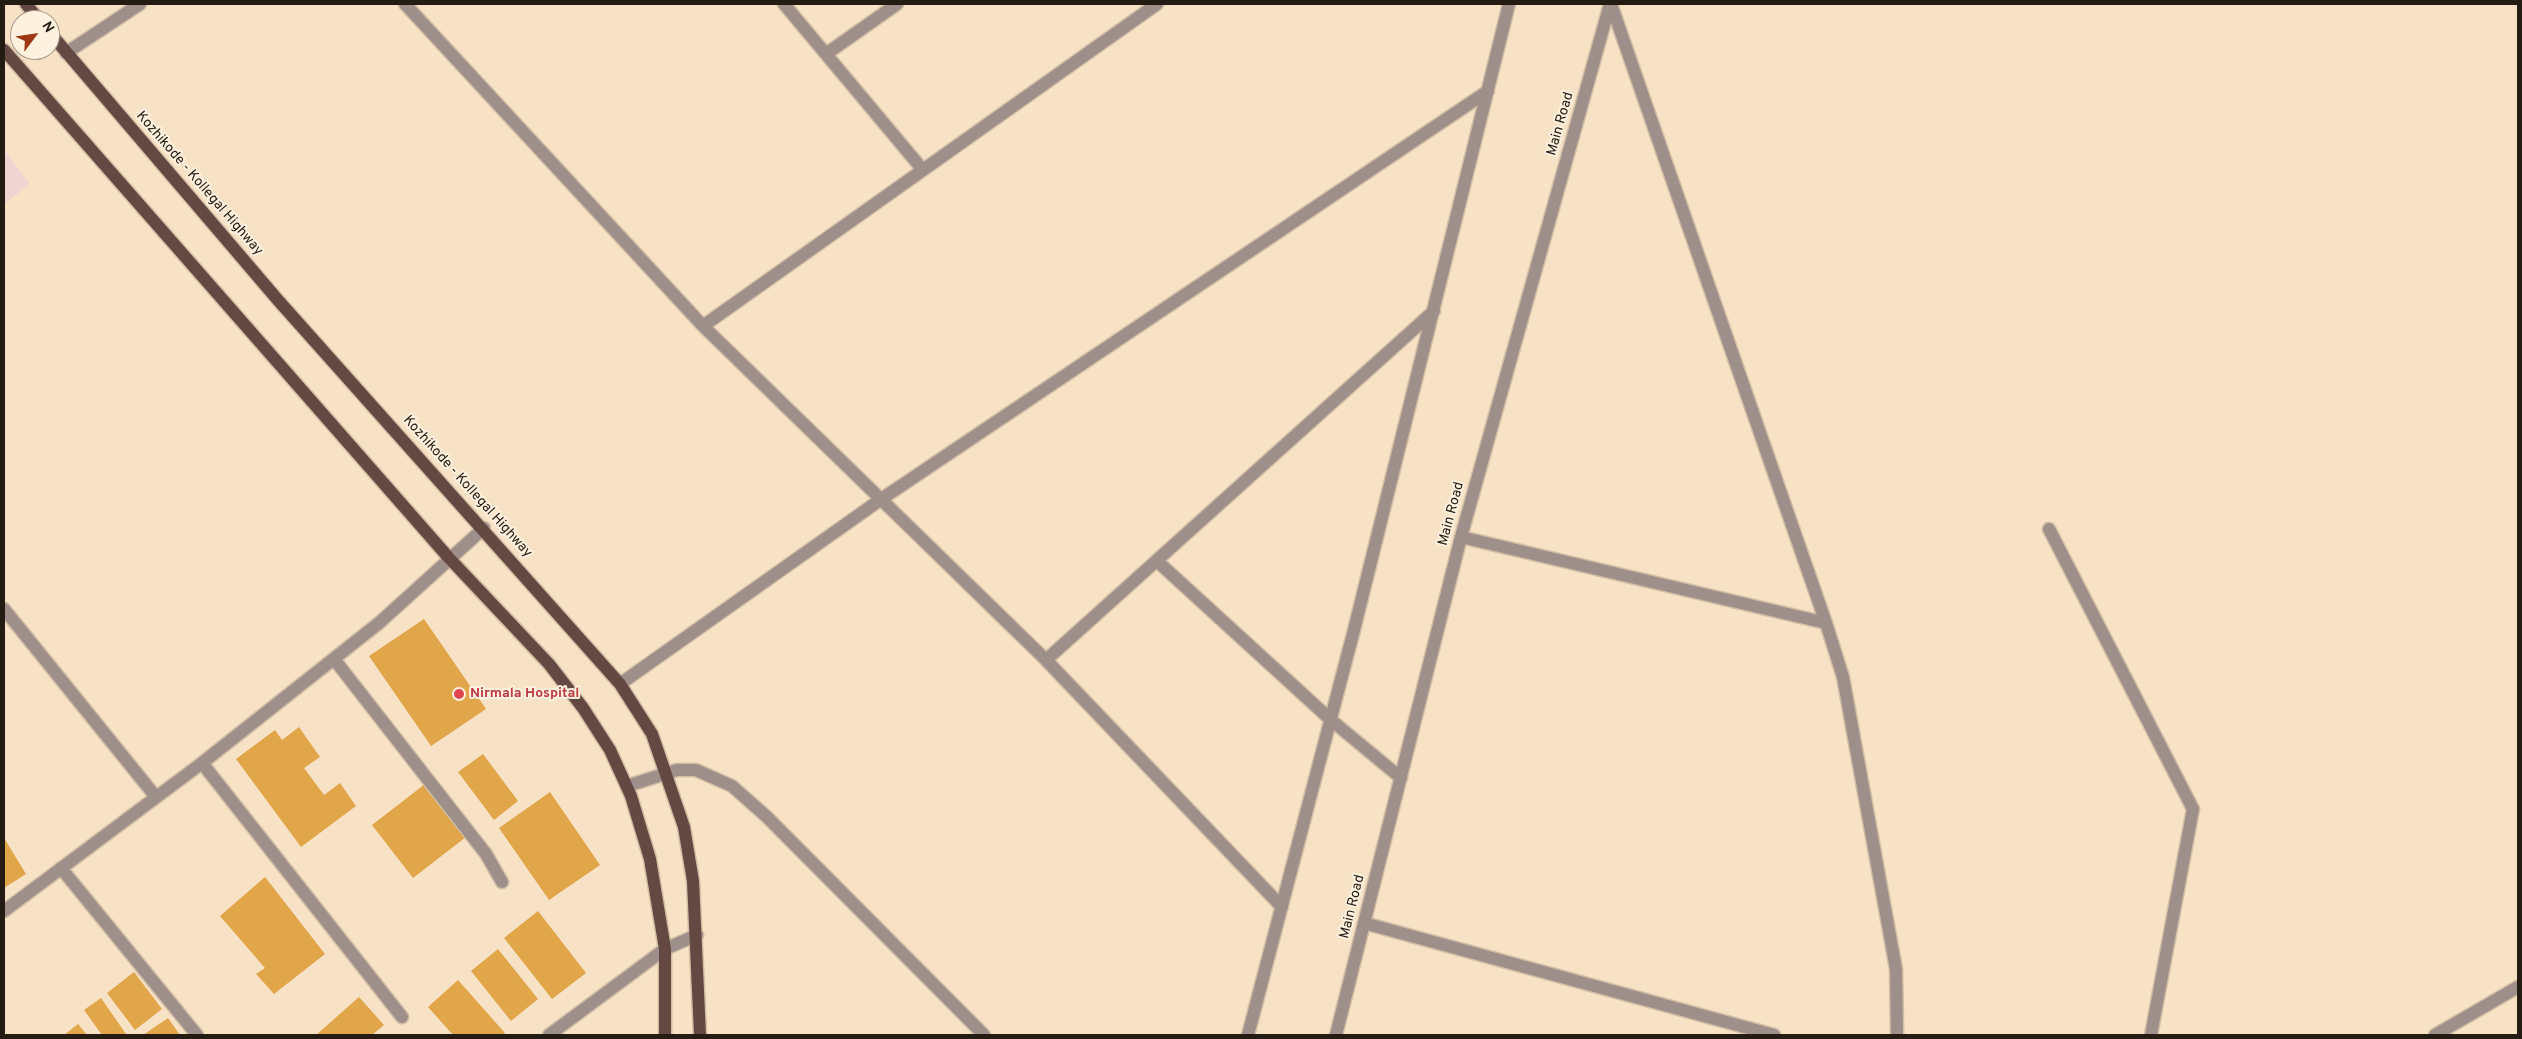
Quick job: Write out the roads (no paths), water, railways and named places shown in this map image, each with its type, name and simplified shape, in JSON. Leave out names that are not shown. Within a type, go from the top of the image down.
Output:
[{"type":"main road","name":"Kozhikode - Kollegal Highway","points":[[60,46],[277,298],[484,528],[620,684],[652,734],[684,827],[693,881],[697,935],[700,1035]]},
{"type":"main road","points":[[4,50],[449,558],[549,664],[578,701],[610,750],[627,786],[650,858],[665,950],[665,1035]]},
{"type":"street","points":[[405,4],[703,326],[1046,660],[1282,907]]},
{"type":"street","points":[[784,4],[923,170]]},
{"type":"street","points":[[826,54],[898,4]]},
{"type":"street","points":[[703,326],[1157,4]]},
{"type":"street","points":[[1248,1035],[1331,720],[1509,4]]},
{"type":"street","points":[[1611,4],[1826,623],[1843,677],[1896,969],[1897,1035]]},
{"type":"street","name":"Main Road","points":[[1336,1035],[1460,537],[1611,4]]},
{"type":"street","points":[[66,53],[135,5]]},
{"type":"street","points":[[620,684],[880,500],[1488,91]]},
{"type":"street","points":[[1046,660],[1434,311]]},
{"type":"street","points":[[4,911],[202,763],[334,659],[379,623],[484,528]]},
{"type":"street","points":[[2049,529],[2193,809],[2151,1035]]},
{"type":"street","points":[[1460,537],[1826,623]]},
{"type":"street","points":[[1156,561],[1331,720],[1401,778]]},
{"type":"street","points":[[4,609],[156,797]]},
{"type":"street","points":[[334,659],[486,854],[502,882]]},
{"type":"street","points":[[202,763],[402,1017]]},
{"type":"street","points":[[627,786],[666,773],[696,770],[732,786],[768,817],[984,1035]]},
{"type":"street","points":[[61,868],[197,1035]]},
{"type":"street","points":[[1364,923],[1774,1035]]},
{"type":"street","points":[[549,1035],[665,950],[697,935]]},
{"type":"street","points":[[2435,1035],[2518,987]]},
{"type":"place","name":"Nirmala Hospital","points":[[459,694]]}]
